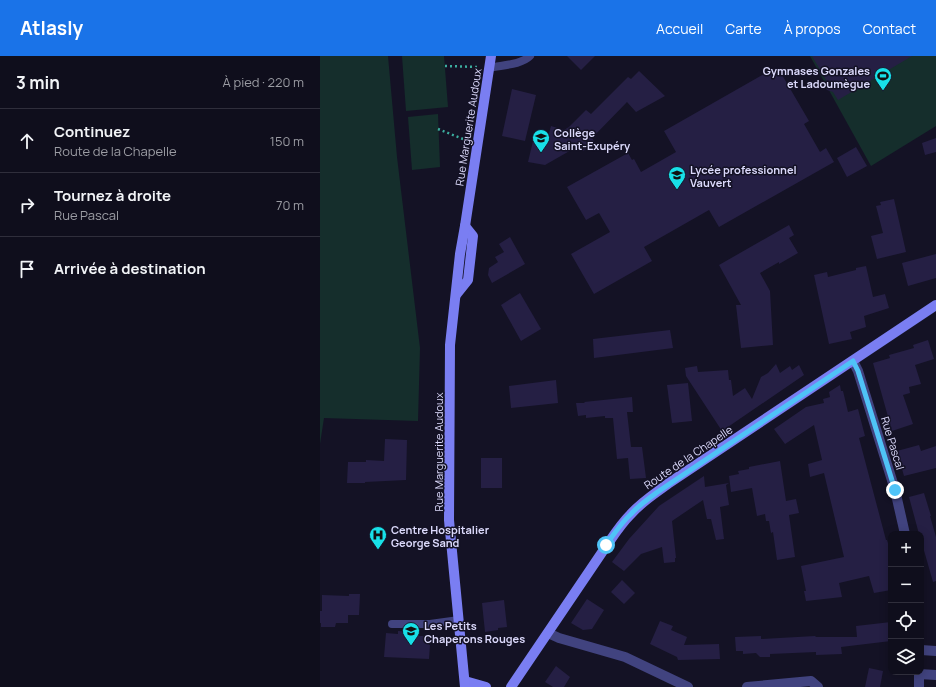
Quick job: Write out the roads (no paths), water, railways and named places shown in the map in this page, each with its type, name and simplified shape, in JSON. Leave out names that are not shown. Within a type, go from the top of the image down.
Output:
[{"type":"street","name":"Rue Marguerite Audoux","points":[[486,687],[465,684],[449,520],[450,345],[460,254],[491,56]]},
{"type":"street","name":"Route de la Chapelle","points":[[511,687],[619,528],[640,505],[670,483],[936,305]]},
{"type":"street","name":"Rue Pascal","points":[[853,361],[858,371],[895,490],[904,531]]},
{"type":"street","points":[[548,633],[559,638],[626,657],[688,687]]},
{"type":"street","points":[[924,650],[936,650]]},
{"type":"street","points":[[924,674],[936,675]]},
{"type":"street","points":[[919,675],[919,687]]},
{"type":"street","points":[[747,687],[811,681],[818,687]]},
{"type":"lane","points":[[489,68],[521,62],[530,56]]},
{"type":"lane","points":[[392,624],[430,624],[459,620]]},
{"type":"place","name":"Gymnases Gonzales et Ladoumègue","points":[[883,91]]},
{"type":"place","name":"Collège Saint-Exupéry","points":[[541,153]]},
{"type":"place","name":"Lycée professionnel Vauvert","points":[[677,190]]},
{"type":"place","name":"Centre Hospitalier George Sand","points":[[378,550]]},
{"type":"place","name":"Les Petits Chaperons Rouges","points":[[411,646]]}]
